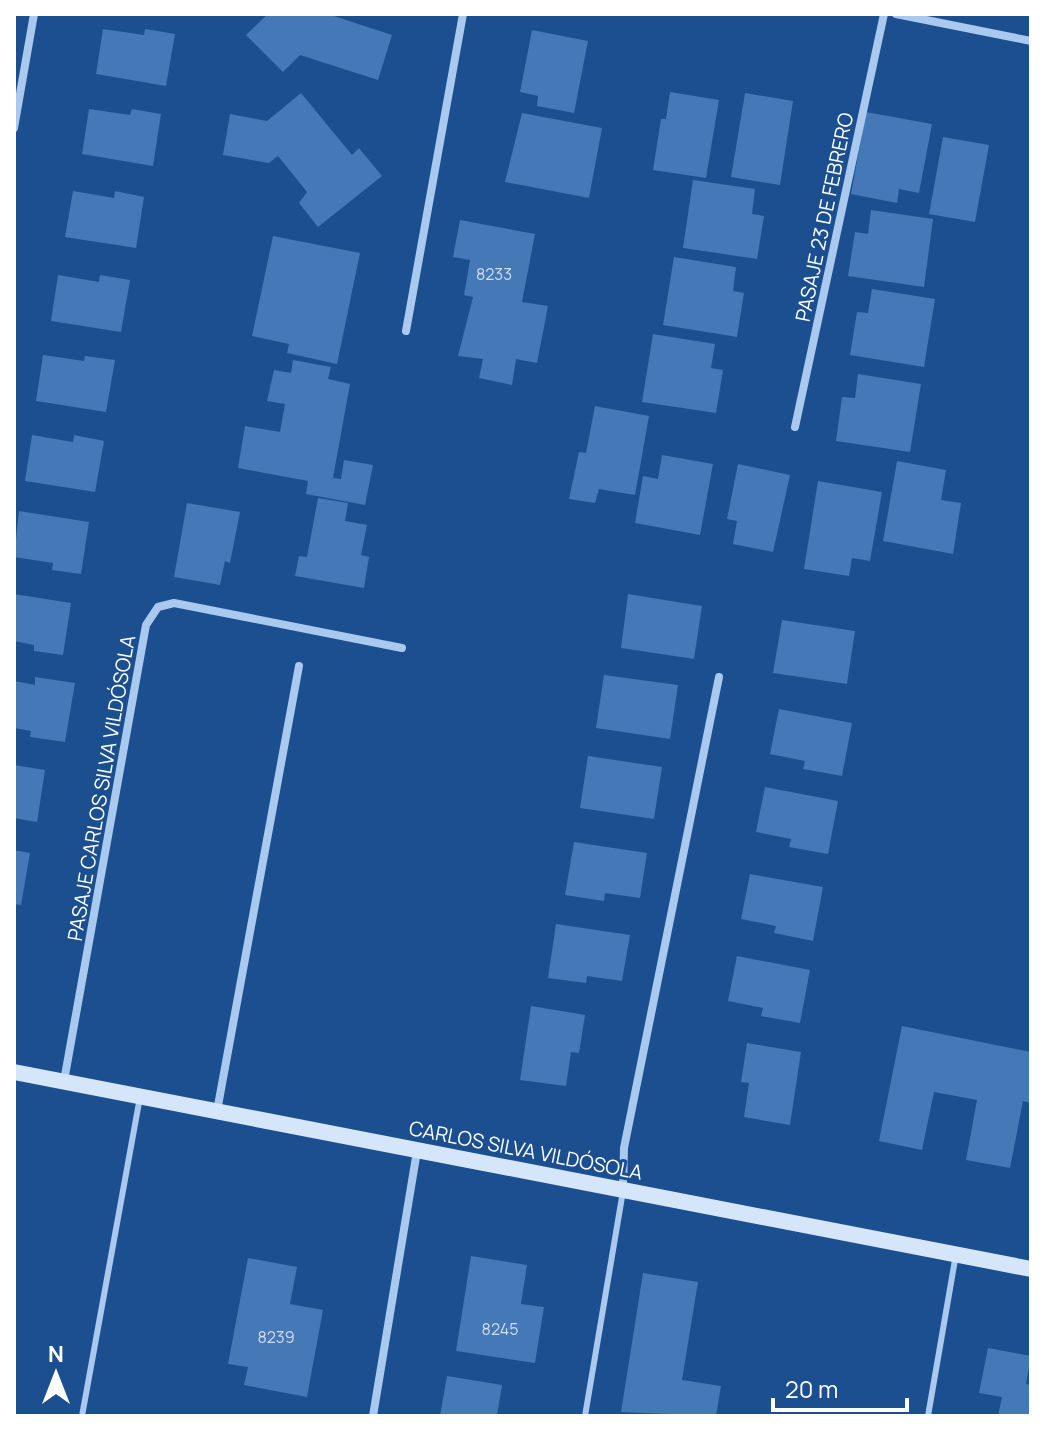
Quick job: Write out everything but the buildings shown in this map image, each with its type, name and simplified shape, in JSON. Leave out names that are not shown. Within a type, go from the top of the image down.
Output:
[{"type":"street","points":[[14,128],[34,14]]},
{"type":"street","points":[[406,331],[463,14]]},
{"type":"street","name":"PASAJE 23 DE FEBRERO","points":[[795,427],[884,14]]},
{"type":"street","points":[[896,14],[1031,41]]},
{"type":"street","name":"PASAJE CARLOS SILVA VILDÓSOLA","points":[[64,1081],[146,625],[158,607],[174,603],[402,648]]},
{"type":"street","points":[[217,1111],[299,666]]},
{"type":"street","points":[[623,1188],[624,1148],[719,677]]},
{"type":"street","name":"CARLOS SILVA VILDÓSOLA","points":[[14,1072],[1031,1269]]},
{"type":"street","points":[[373,1416],[417,1151]]},
{"type":"lane","points":[[82,1416],[140,1096]]},
{"type":"lane","points":[[585,1416],[623,1188]]},
{"type":"lane","points":[[928,1416],[956,1253]]}]
